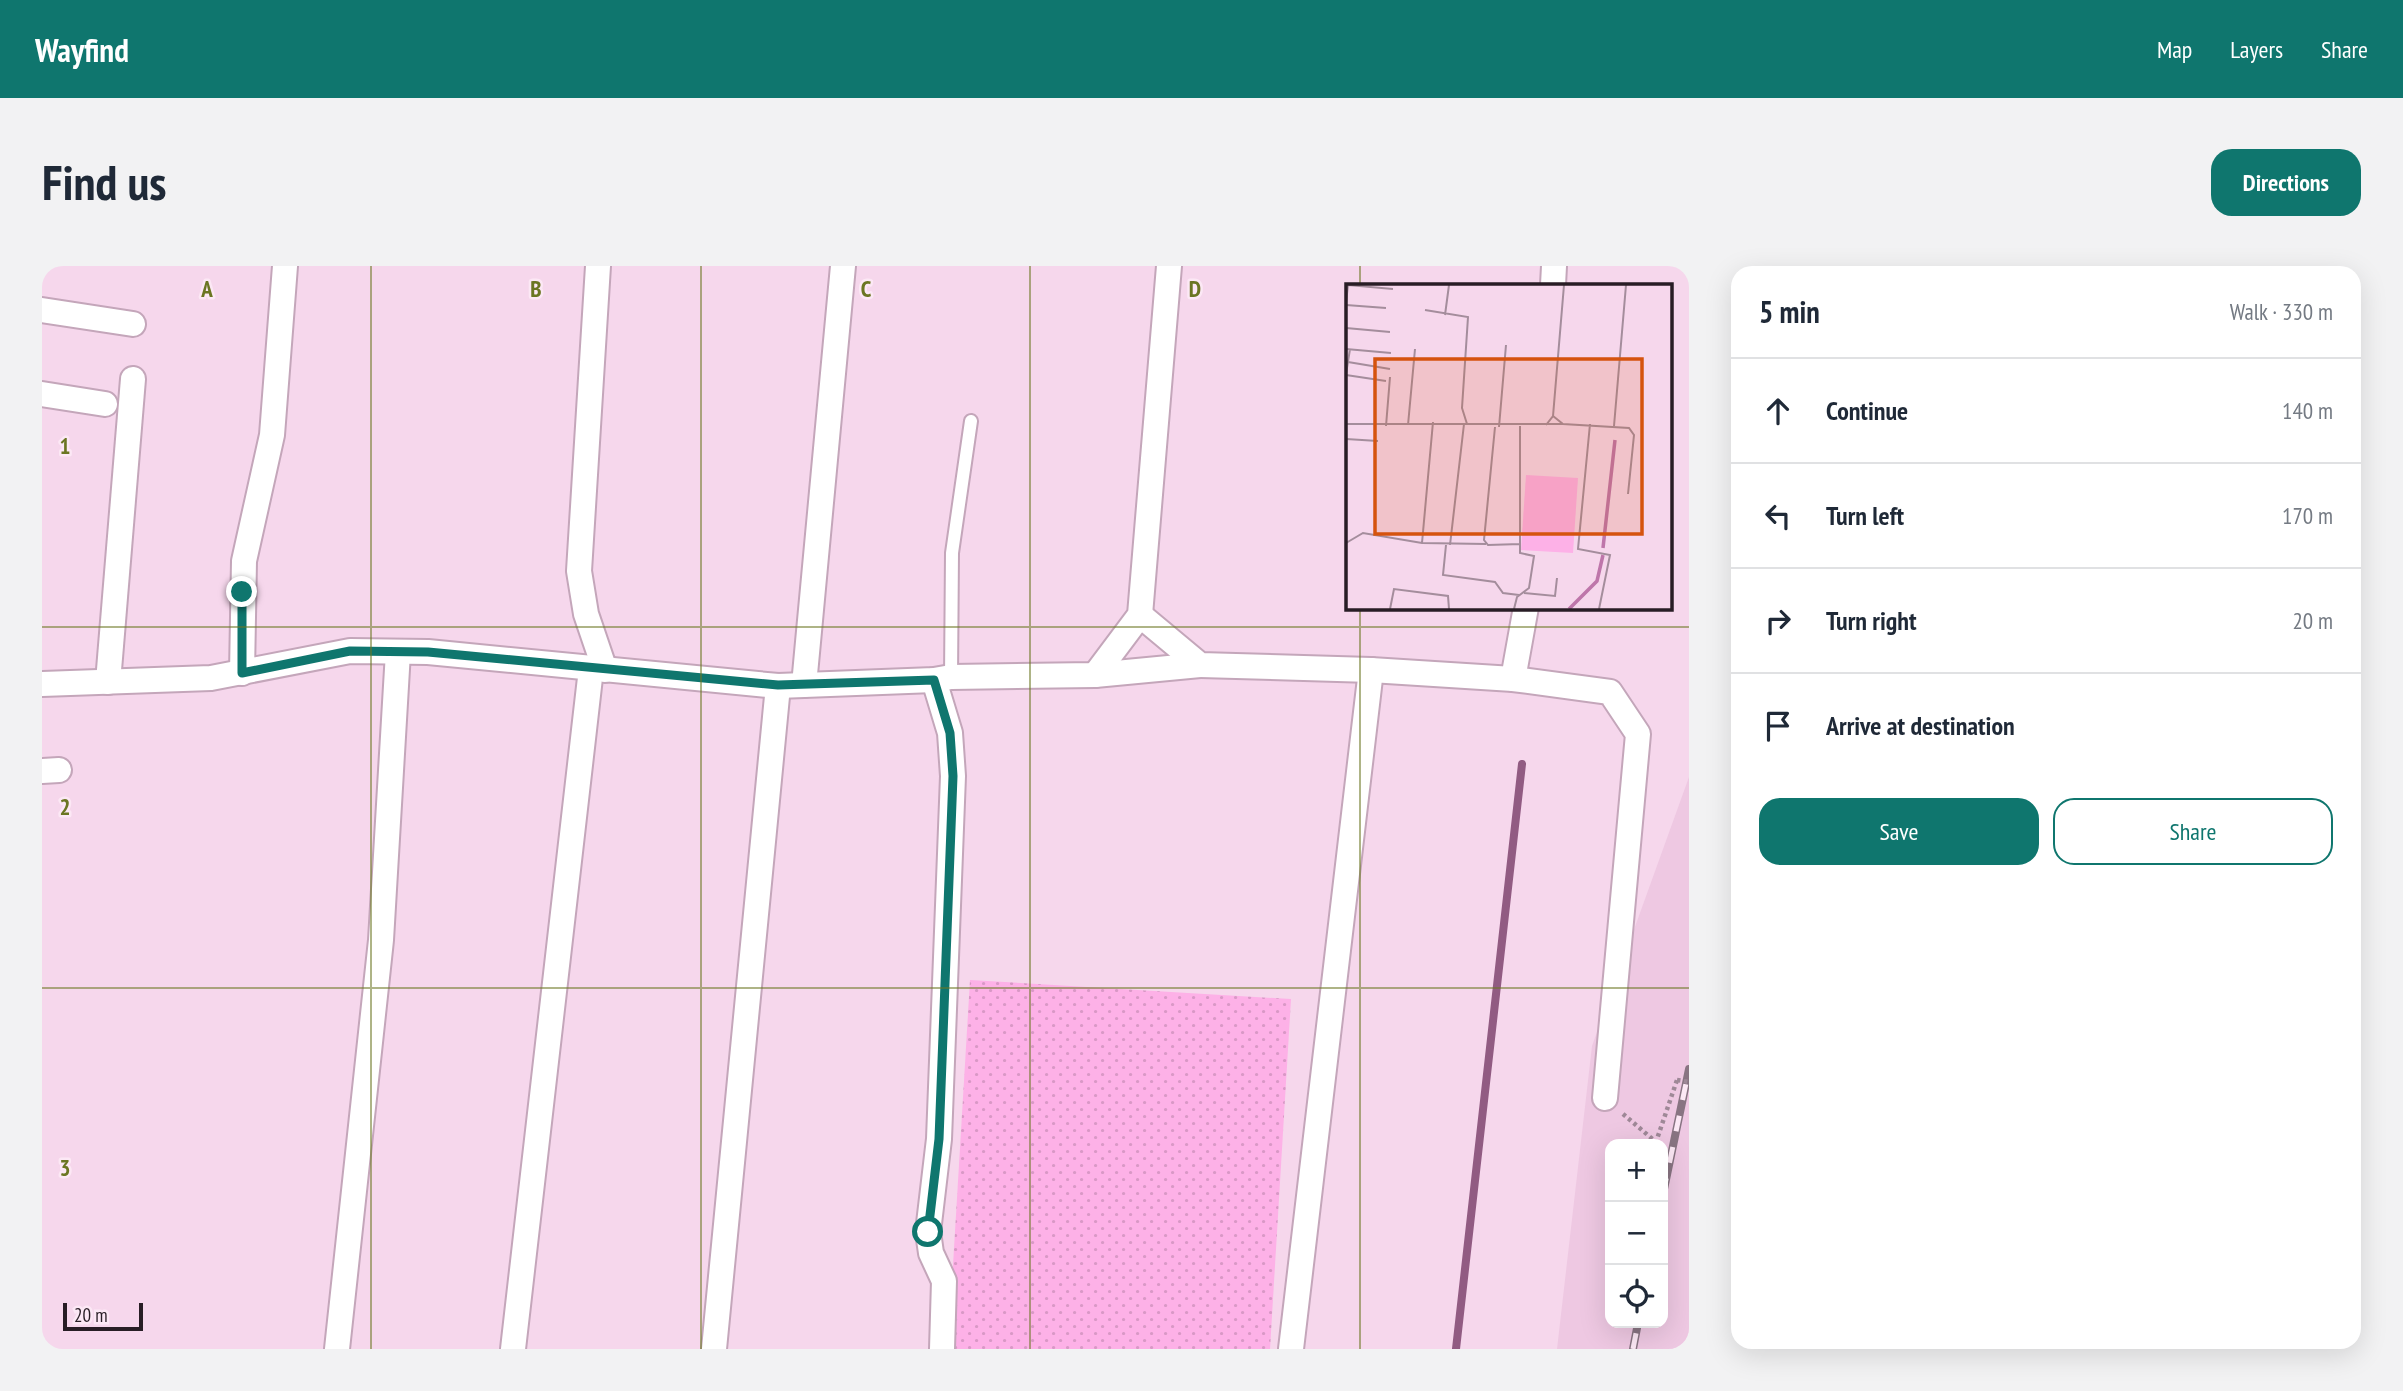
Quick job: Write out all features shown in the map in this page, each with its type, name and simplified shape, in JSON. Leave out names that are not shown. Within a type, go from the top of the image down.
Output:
[{"type":"street","points":[[242,673],[244,561],[272,435],[285,266]]},
{"type":"street","points":[[513,1349],[598,669],[579,570],[598,266]]},
{"type":"street","points":[[804,685],[843,266]]},
{"type":"street","points":[[1095,675],[1140,615],[1169,266]]},
{"type":"street","points":[[1553,284],[1555,266]]},
{"type":"street","points":[[42,310],[133,324]]},
{"type":"street","points":[[108,682],[132,379]]},
{"type":"street","points":[[42,394],[105,404]]},
{"type":"street","points":[[1513,679],[1526,609]]},
{"type":"street","points":[[1140,615],[1200,666]]},
{"type":"street","points":[[42,684],[211,678],[350,651],[428,652],[778,685],[1095,675],[1200,666],[1371,670],[1513,679],[1610,692],[1638,734],[1605,1098]]},
{"type":"street","points":[[337,1349],[381,940],[398,652]]},
{"type":"street","points":[[1291,1349],[1371,670]]},
{"type":"street","points":[[942,1349],[944,1281],[931,1253],[928,1232],[939,1139],[953,776],[943,678]]},
{"type":"street","points":[[714,1349],[778,685]]},
{"type":"lane","points":[[943,678],[952,553],[971,421]]},
{"type":"path","points":[[1605,1098],[1656,1142],[1677,1080],[1689,1082]]},
{"type":"shaded area","points":[[1689,777],[1689,1349],[1557,1349],[1592,1046]]},
{"type":"shaded area","points":[[970,980],[1291,999],[1270,1349],[948,1349]]},
{"type":"waterway","points":[[1456,1349],[1522,764]]},
{"type":"railway","points":[[1668,1170],[1689,1069]]},
{"type":"railway","points":[[1633,1349],[1637,1328]]},
{"type":"route","points":[[242,592],[242,673],[350,651],[428,652],[778,685],[934,680],[950,733],[953,776],[939,1139],[928,1232]]}]
